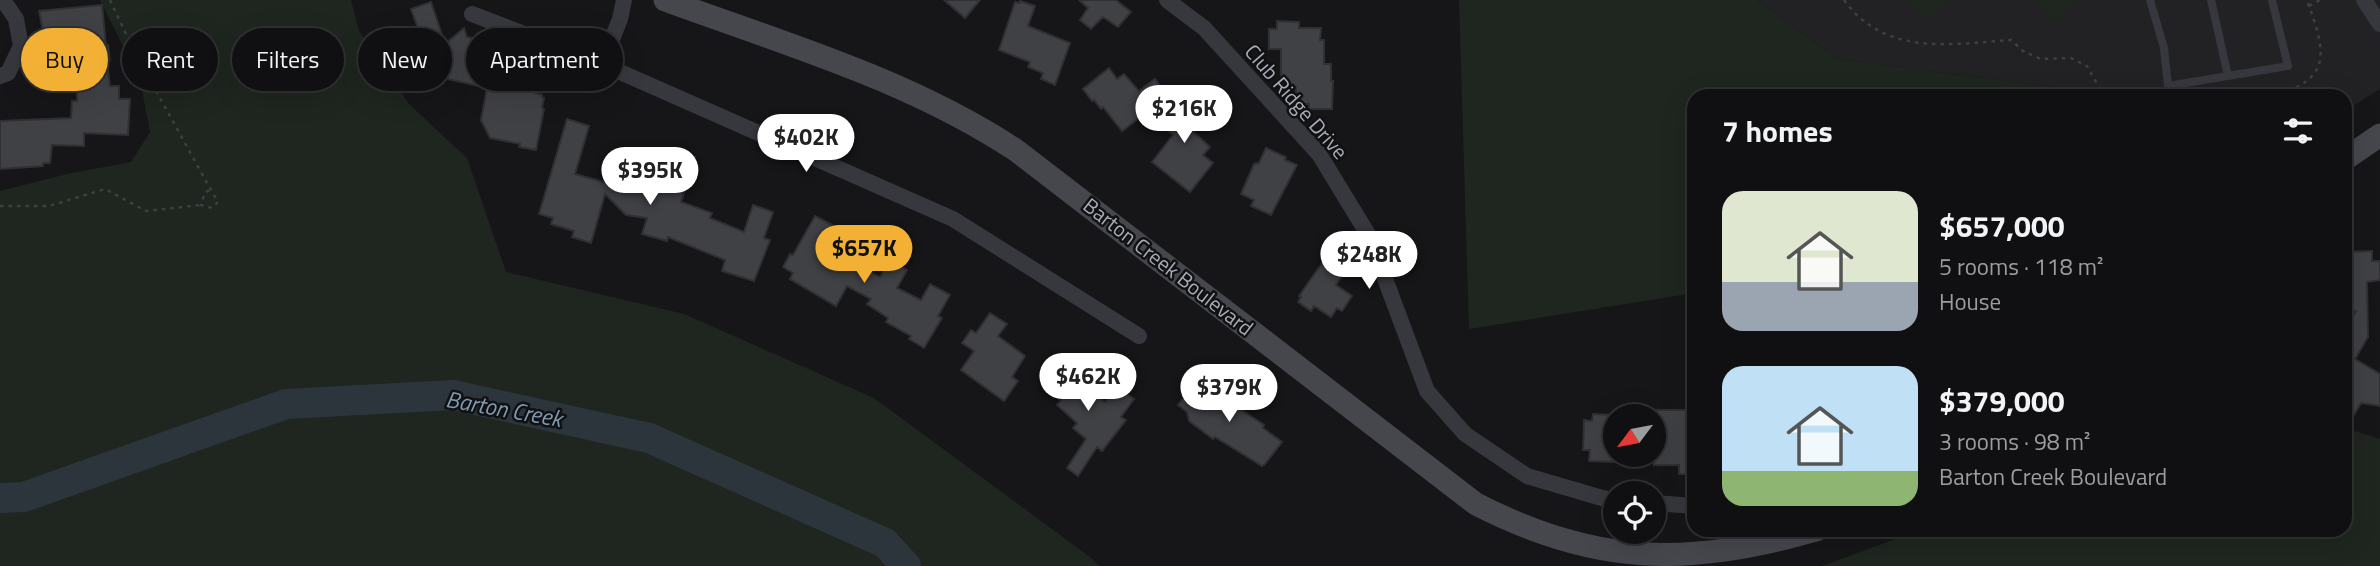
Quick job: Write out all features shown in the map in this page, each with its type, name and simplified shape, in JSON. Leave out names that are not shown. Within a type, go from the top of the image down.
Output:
[{"type":"street","points":[[0,76],[8,73],[21,46],[16,19],[3,0]]},
{"type":"street","points":[[616,28],[624,0]]},
{"type":"street","name":"Barton Creek Boulevard","points":[[665,0],[903,88],[978,125],[1017,151],[1476,504],[1537,534],[1609,555],[1719,561],[1793,537]]},
{"type":"street","name":"Club Ridge Drive","points":[[1167,0],[1204,28],[1319,154],[1369,236],[1427,391],[1465,434],[1527,476],[1603,498]]},
{"type":"street","points":[[2364,0],[2380,24]]},
{"type":"street","points":[[472,14],[508,28]]},
{"type":"street","points":[[623,73],[953,219],[1139,336]]},
{"type":"street","points":[[2352,154],[2380,135]]},
{"type":"street","points":[[1666,504],[1687,505]]},
{"type":"lane","points":[[2150,0],[2164,48],[2168,86],[2288,66],[2273,0]]},
{"type":"lane","points":[[2211,0],[2228,76]]},
{"type":"path","points":[[0,206],[49,206],[105,189],[146,211],[201,205],[212,208],[218,202],[135,53],[110,0]]},
{"type":"path","points":[[1844,0],[1853,12],[1882,34],[1916,44],[2011,40],[2024,51],[2041,59],[2071,58],[2087,66],[2100,89]]},
{"type":"path","points":[[2293,89],[2316,73],[2322,61],[2320,40],[2306,0]]},
{"type":"path","points":[[2309,6],[2320,0]]},
{"type":"path","points":[[201,205],[205,192],[211,190]]},
{"type":"shaded area","points":[[100,0],[351,0],[358,28],[358,91],[400,91],[409,104],[467,158],[506,272],[684,314],[874,398],[1099,566],[0,566],[0,191],[67,174],[131,162],[150,132],[142,91],[218,91],[218,28],[122,28],[122,44]]},
{"type":"shaded area","points":[[1459,0],[1757,0],[1838,59],[2069,89],[1687,89],[1687,294],[1469,329]]},
{"type":"shaded area","points":[[1757,0],[2380,0],[2380,89],[2352,107],[2352,89],[2069,89],[1838,59]]},
{"type":"shaded area","points":[[1908,0],[1951,0],[1928,21]]},
{"type":"shaded area","points":[[2033,0],[2079,0],[2054,23]]},
{"type":"shaded area","points":[[2352,430],[2380,439],[2380,566],[1822,566],[1901,537],[2352,537]]},
{"type":"building","points":[[944,0],[980,0],[965,18]]},
{"type":"building","points":[[1079,0],[1116,0],[1131,12],[1118,27],[1103,17],[1091,29],[1080,20],[1088,8]]},
{"type":"building","points":[[431,2],[440,28],[418,28],[411,9]]},
{"type":"building","points":[[1015,2],[1035,6],[1028,26],[1070,43],[1055,85],[1041,79],[1043,73],[1028,67],[1030,62],[999,50]]},
{"type":"building","points":[[102,5],[104,28],[42,28],[39,11]]},
{"type":"building","points":[[1277,21],[1299,22],[1299,28],[1321,28],[1324,64],[1331,64],[1332,109],[1309,109],[1309,104],[1296,104],[1296,88],[1288,87],[1288,81],[1281,81],[1281,49],[1269,49],[1269,29],[1277,29]]},
{"type":"building","points":[[464,28],[466,34],[466,83],[452,80],[452,38]]},
{"type":"building","points":[[1109,68],[1117,79],[1124,74],[1139,91],[1155,79],[1168,96],[1122,131],[1103,107],[1101,109],[1092,101],[1083,89]]},
{"type":"building","points":[[108,69],[110,86],[119,86],[119,99],[130,99],[128,135],[84,133],[84,146],[52,145],[50,163],[43,163],[43,166],[0,169],[0,121],[71,118],[72,101],[77,101],[77,91],[108,91]]},
{"type":"building","points":[[1181,89],[1200,97],[1187,126],[1210,147],[1203,155],[1213,163],[1190,192],[1152,162],[1173,135],[1164,127]]},
{"type":"building","points":[[486,91],[535,91],[544,98],[536,150],[490,138],[481,120]]},
{"type":"building","points":[[567,119],[589,126],[575,174],[625,188],[637,162],[670,173],[677,151],[695,157],[681,202],[712,213],[710,218],[744,232],[753,205],[773,212],[764,238],[770,240],[754,281],[722,271],[725,260],[668,237],[667,241],[642,234],[647,218],[626,215],[605,194],[591,243],[572,237],[574,231],[551,224],[553,218],[539,214]]},
{"type":"building","points":[[1266,148],[1297,165],[1271,215],[1251,206],[1254,200],[1241,194],[1254,164],[1259,163]]},
{"type":"building","points":[[815,216],[832,225],[821,244],[880,277],[889,260],[907,270],[897,288],[921,300],[930,284],[950,295],[938,316],[942,318],[924,348],[909,339],[911,336],[886,322],[888,318],[867,304],[871,299],[847,286],[836,306],[790,279],[793,273],[783,267]]},
{"type":"building","points":[[1342,242],[1355,251],[1350,257],[1353,260],[1336,285],[1352,296],[1342,311],[1337,308],[1331,317],[1314,306],[1311,311],[1298,302],[1301,297],[1299,296],[1334,246],[1338,249]]},
{"type":"building","points":[[2372,251],[2372,261],[2380,261],[2380,280],[2367,282],[2368,337],[2355,359],[2380,374],[2380,406],[2361,403],[2352,418],[2352,318],[2356,311],[2352,311],[2352,252]]},
{"type":"building","points":[[990,313],[1007,324],[998,336],[1025,356],[1012,377],[1018,381],[1004,401],[961,370],[974,351],[962,343],[971,330],[976,333]]},
{"type":"building","points":[[1064,362],[1081,375],[1076,381],[1105,402],[1117,387],[1134,399],[1121,417],[1126,420],[1102,451],[1097,447],[1078,476],[1067,468],[1086,439],[1073,428],[1077,423],[1057,405],[1061,400],[1043,387]]},
{"type":"building","points":[[1197,380],[1264,425],[1263,428],[1282,442],[1265,464],[1262,466],[1215,437],[1213,439],[1189,421],[1187,412],[1178,405]]},
{"type":"building","points":[[1666,410],[1687,410],[1687,474],[1679,474],[1679,465],[1666,465]]},
{"type":"building","points":[[1593,414],[1603,414],[1603,462],[1589,461],[1590,450],[1583,450],[1584,420],[1592,421]]},
{"type":"waterway","name":"Barton Creek","points":[[0,498],[24,497],[286,404],[453,395],[649,438],[885,543],[906,566]]}]
